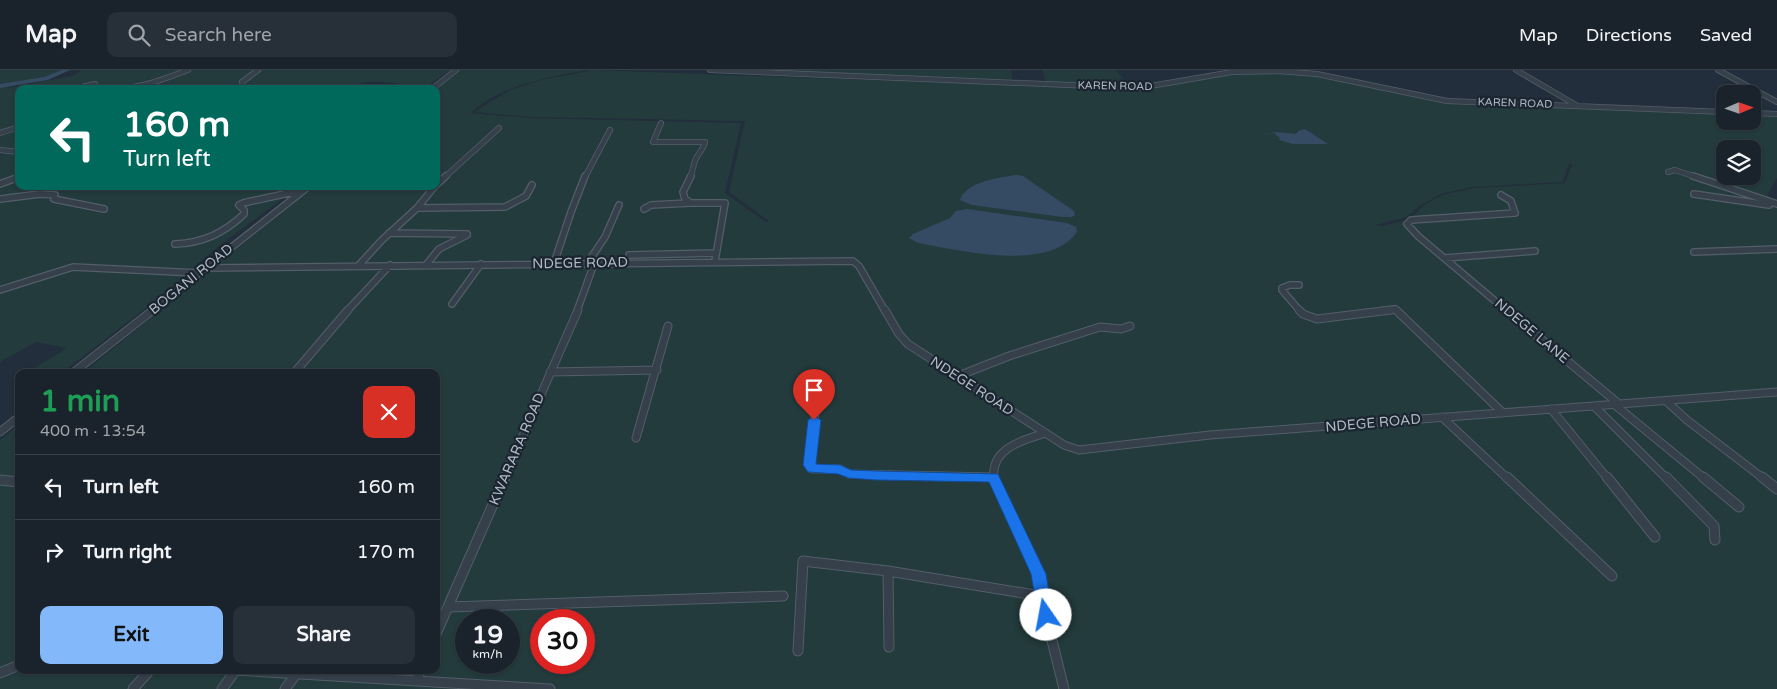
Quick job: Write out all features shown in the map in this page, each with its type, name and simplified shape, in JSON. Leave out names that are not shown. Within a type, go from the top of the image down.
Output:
[{"type":"street","points":[[148,85],[188,70]]},
{"type":"street","points":[[242,82],[258,70]]},
{"type":"street","points":[[437,85],[456,70]]},
{"type":"street","name":"KAREN ROAD","points":[[710,70],[1139,88],[1230,71],[1262,70],[1310,73],[1447,101],[1716,112]]},
{"type":"street","points":[[911,70],[915,79]]},
{"type":"street","points":[[1516,70],[1576,105]]},
{"type":"street","points":[[1718,70],[1777,102]]},
{"type":"street","points":[[1761,113],[1777,114]]},
{"type":"street","points":[[661,123],[653,142],[705,143],[695,159],[694,170],[684,192],[685,200],[691,203]]},
{"type":"street","points":[[0,132],[15,128]]},
{"type":"street","points":[[440,182],[498,128]]},
{"type":"street","points":[[554,264],[570,213],[599,147],[610,130]]},
{"type":"street","points":[[0,150],[15,152]]},
{"type":"street","points":[[11,152],[15,150]]},
{"type":"street","points":[[1668,172],[1675,170],[1777,205]]},
{"type":"street","points":[[0,184],[15,178]]},
{"type":"street","points":[[417,208],[505,207],[526,196],[532,185]]},
{"type":"street","points":[[175,244],[194,242],[218,235],[244,214],[244,210],[239,206],[240,204],[299,190]]},
{"type":"street","name":"BOGANI ROAD","points":[[78,369],[304,190]]},
{"type":"street","points":[[359,266],[433,190]]},
{"type":"street","points":[[0,199],[40,194],[55,196],[54,199],[104,209]]},
{"type":"street","points":[[1694,194],[1777,205]]},
{"type":"street","name":"NDEGE LANE","points":[[1501,195],[1511,201],[1515,213],[1420,219],[1408,222],[1409,228],[1739,507]]},
{"type":"street","points":[[644,209],[652,205],[724,203],[715,262]]},
{"type":"street","name":"KWARARA ROAD","points":[[440,625],[580,305],[595,261],[591,258],[605,238],[620,206]]},
{"type":"street","points":[[389,233],[467,235],[439,249],[426,264]]},
{"type":"street","points":[[1694,252],[1777,248]]},
{"type":"street","points":[[1445,258],[1535,251]]},
{"type":"street","points":[[629,255],[716,253]]},
{"type":"street","name":"NDEGE ROAD","points":[[205,268],[426,264],[853,261],[859,266],[902,338],[1064,445],[1079,450],[1210,435],[1777,392]]},
{"type":"street","points":[[452,304],[481,264]]},
{"type":"street","points":[[298,369],[354,302],[390,265]]},
{"type":"street","points":[[0,290],[73,268],[198,273]]},
{"type":"street","points":[[1299,285],[1290,285],[1282,288],[1282,290],[1307,317],[1317,319],[1395,309],[1503,413]]},
{"type":"street","points":[[636,438],[657,370],[668,326]]},
{"type":"street","points":[[958,376],[1009,356],[1100,327],[1122,328],[1130,326]]},
{"type":"street","points":[[550,372],[657,370]]},
{"type":"street","points":[[1666,401],[1687,420],[1777,489]]},
{"type":"street","points":[[816,405],[809,465],[812,469],[840,469],[849,474],[993,477]]},
{"type":"street","points":[[1594,406],[1707,518],[1714,526],[1716,540]]},
{"type":"street","points":[[1551,409],[1655,536]]},
{"type":"street","points":[[1442,417],[1612,576]]},
{"type":"street","points":[[0,432],[15,420]]},
{"type":"street","points":[[1046,433],[1013,443],[1005,449],[994,467],[993,477],[1038,574],[1041,596],[1064,689]]},
{"type":"street","points":[[0,480],[15,482]]},
{"type":"street","points":[[798,651],[804,561],[806,560],[888,571],[1041,596]]},
{"type":"street","points":[[888,571],[889,647]]},
{"type":"street","points":[[448,607],[783,596]]},
{"type":"street","points":[[0,673],[15,667]]},
{"type":"street","points":[[133,689],[146,674]]},
{"type":"street","points":[[222,689],[232,674]]},
{"type":"street","points":[[285,689],[296,674]]},
{"type":"street","points":[[342,674],[505,688],[550,689]]},
{"type":"street","points":[[416,681],[419,674]]},
{"type":"green space","points":[[0,70],[73,70],[2,89],[15,87],[15,190],[295,190],[215,249],[168,291],[67,369],[33,369],[67,348],[36,342],[0,362]]},
{"type":"green space","points":[[81,70],[450,70],[429,85],[407,85],[385,82],[355,85],[24,85],[73,76]]},
{"type":"green space","points":[[459,70],[587,70],[541,79],[511,89],[483,103],[471,113],[531,118],[741,123],[725,193],[766,222],[769,221],[729,192],[745,121],[532,117],[474,112],[510,90],[541,80],[594,70],[1147,90],[1225,74],[1262,72],[1317,76],[1441,101],[1504,112],[1449,102],[1716,115],[1716,130],[1761,130],[1761,116],[1777,117],[1777,178],[1767,195],[1777,203],[1777,689],[0,689],[0,440],[15,428],[15,674],[440,674],[440,369],[88,369],[310,190],[440,190],[440,86]],"holes":[[[1569,164],[1572,164],[1565,183],[1474,188],[1442,195],[1424,205],[1410,219],[1382,226],[1375,225],[1407,217],[1421,205],[1441,194],[1472,187],[1563,182]]]},
{"type":"green space","points":[[738,70],[1011,70],[1012,80],[1036,81]]},
{"type":"green space","points":[[1042,70],[1115,70],[1130,85],[1046,82]]},
{"type":"water","points":[[1305,129],[1328,144],[1293,144],[1279,140],[1280,138],[1274,133],[1261,135],[1276,132],[1296,134],[1298,131]]},
{"type":"water","points":[[1016,175],[1023,176],[1074,211],[1075,215],[1072,217],[1062,217],[972,205],[960,200],[969,189],[976,185],[992,179]]},
{"type":"water","points":[[967,209],[1067,223],[1076,227],[1077,232],[1064,245],[1046,252],[1002,256],[918,243],[909,238],[913,234],[950,218],[956,211]]},
{"type":"waterway","points":[[0,86],[46,79],[67,70]]},
{"type":"route","points":[[814,420],[809,465],[812,469],[840,469],[849,474],[993,477],[1038,574],[1046,615]]}]
